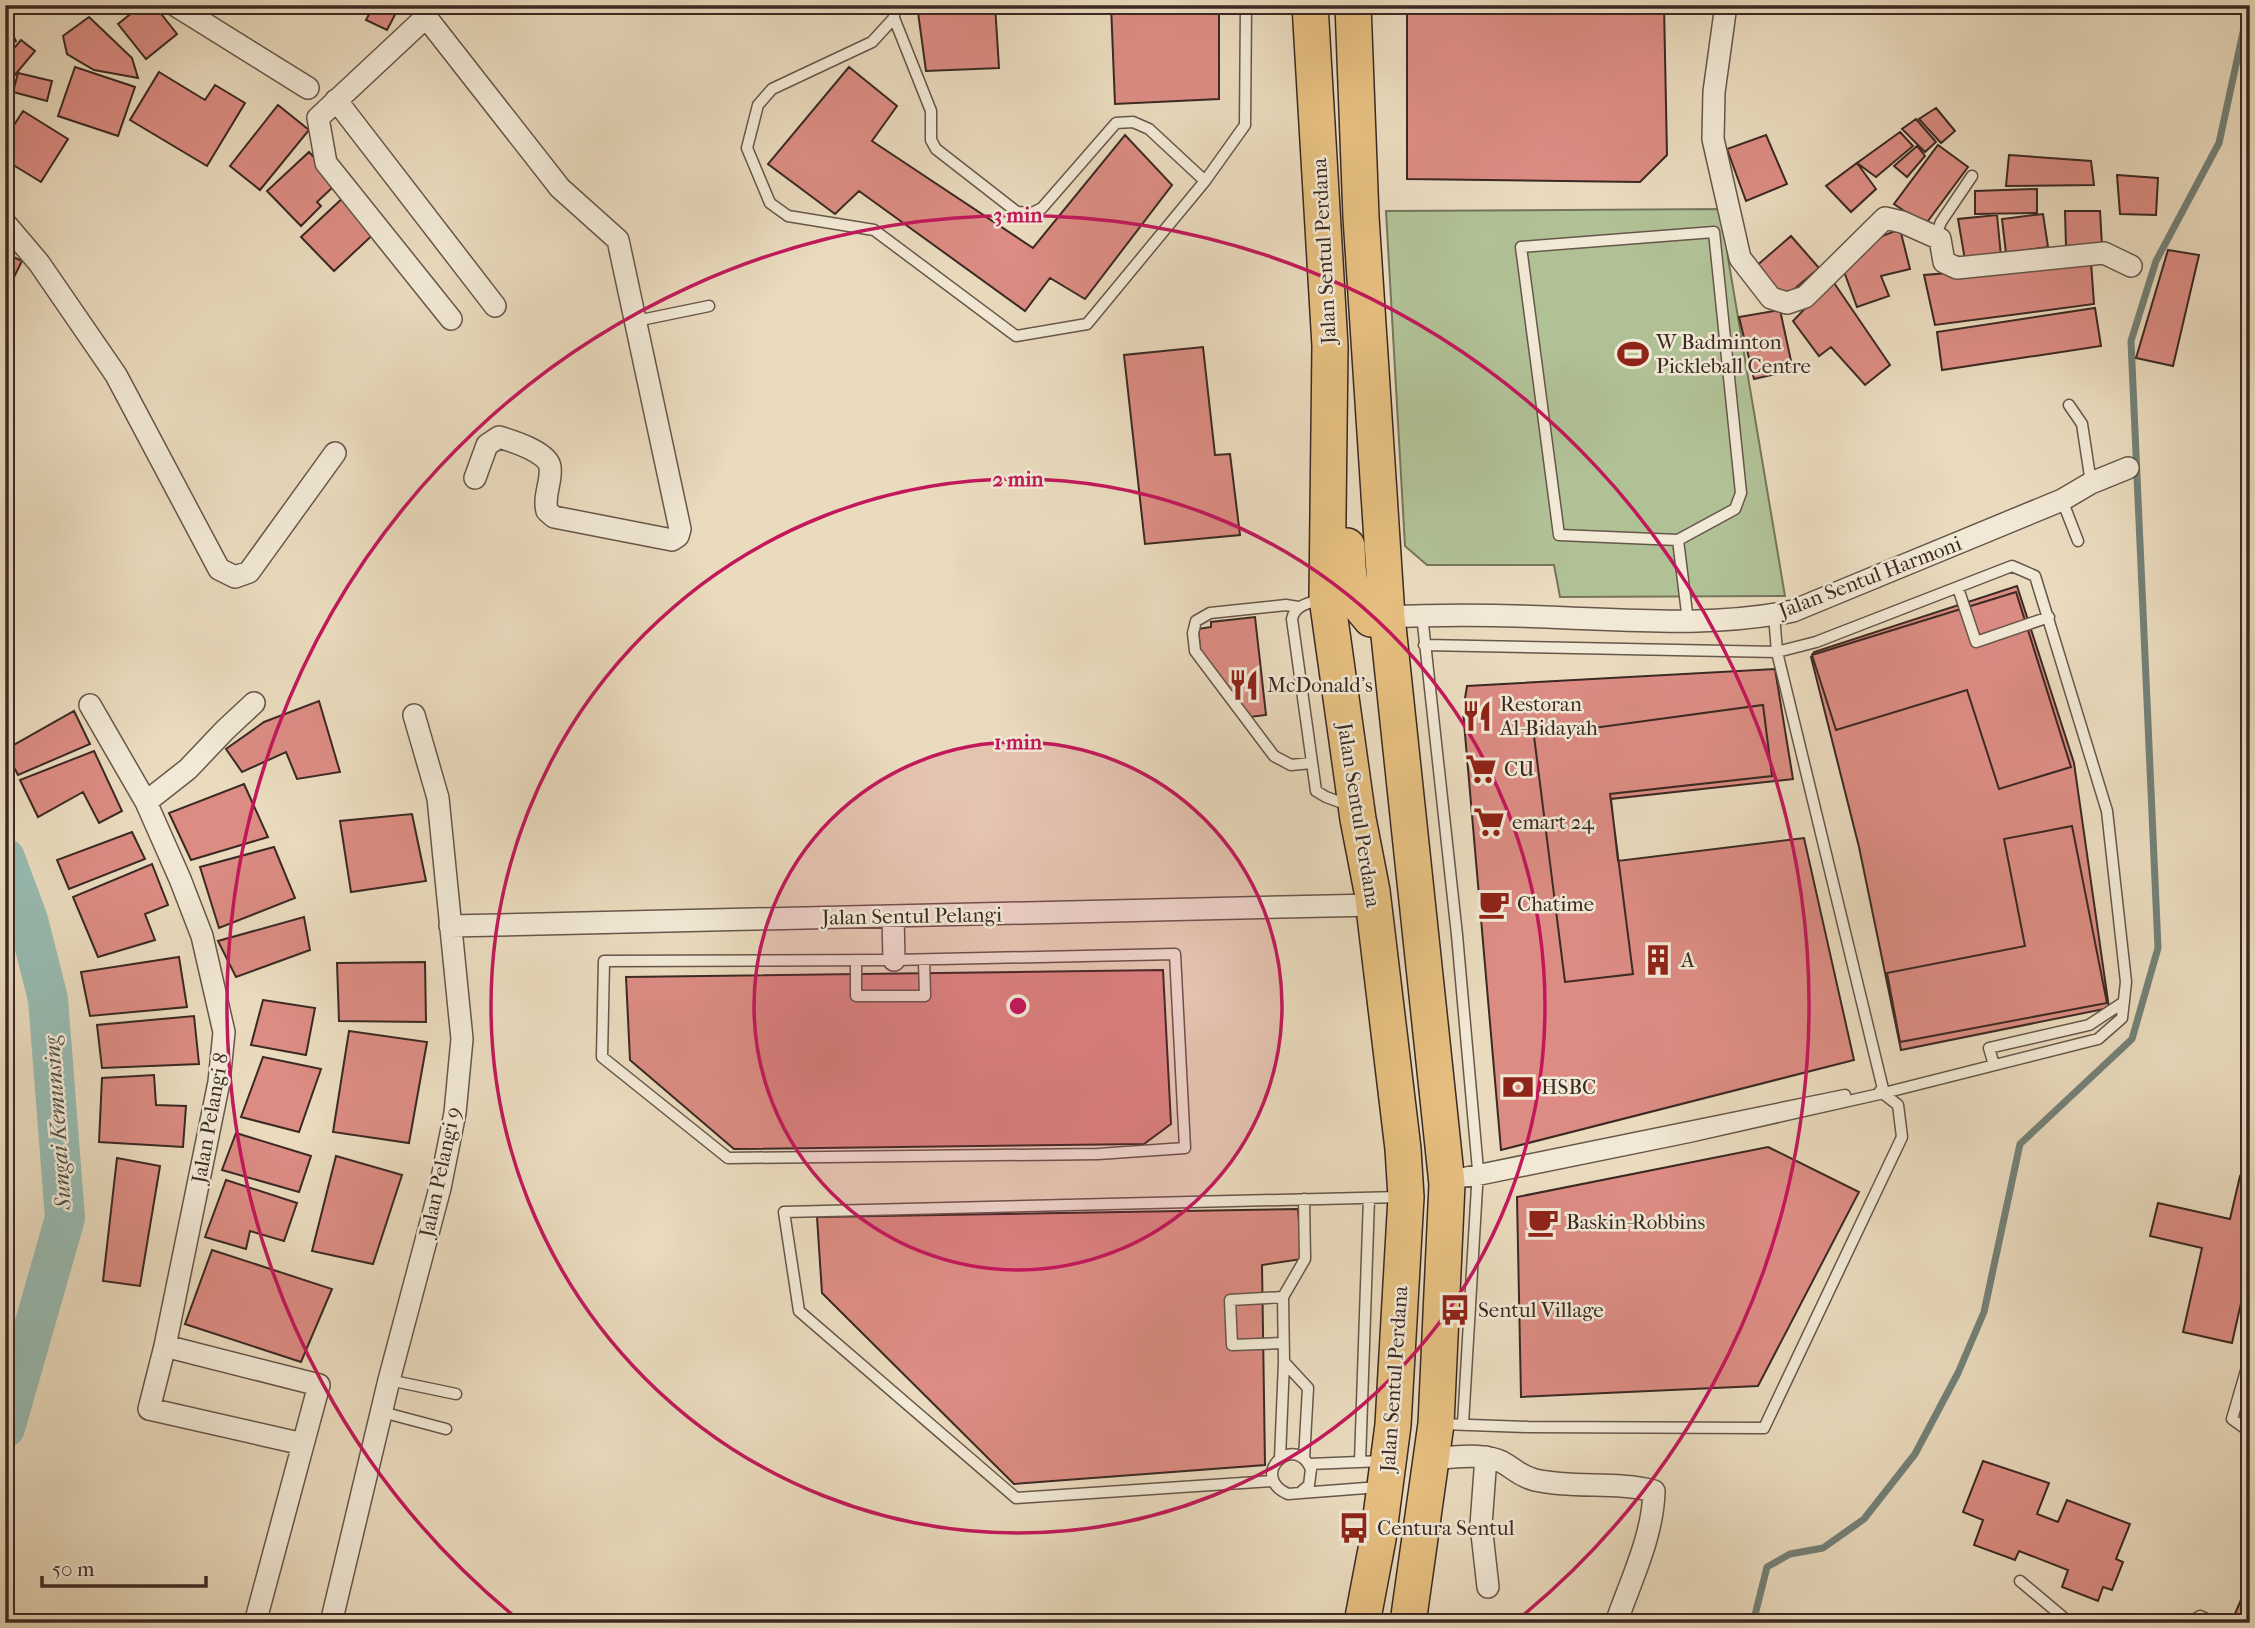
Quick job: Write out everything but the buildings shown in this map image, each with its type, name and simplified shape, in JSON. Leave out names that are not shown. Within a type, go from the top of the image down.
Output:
[{"type":"main road","name":"Jalan Sentul Perdana","points":[[1310,5],[1330,346],[1312,602],[1352,773],[1374,905],[1403,1149],[1406,1197],[1393,1425],[1384,1472],[1378,1539],[1362,1623]]},
{"type":"main road","name":"Jalan Sentul Perdana","points":[[1353,5],[1379,618],[1463,1178],[1445,1419],[1433,1458],[1408,1623]]},
{"type":"main road","points":[[1330,346],[1349,588],[1356,602],[1379,618],[1352,653],[1356,738],[1352,773]]},
{"type":"main road","points":[[1384,1472],[1422,1470],[1427,1423],[1445,1419]]},
{"type":"main road","points":[[1384,1472],[1417,1499],[1421,1542]]},
{"type":"street","points":[[175,5],[308,88]]},
{"type":"street","points":[[1726,5],[1714,92],[1713,139],[1740,258],[1771,298],[1787,303],[1805,296],[1885,218],[1902,222],[1940,239],[1944,262],[1957,268],[2104,253],[2131,266]]},
{"type":"street","points":[[451,319],[326,163],[318,118],[426,11],[560,188],[618,240],[680,529],[678,536],[672,540],[554,517],[547,512],[545,504],[550,467],[545,457],[499,437],[487,445],[475,478]]},
{"type":"street","points":[[336,100],[495,306]]},
{"type":"street","points":[[5,223],[39,263],[116,375],[219,569],[234,577],[249,572],[335,453]]},
{"type":"street","name":"Jalan Sentul Harmoni","points":[[1379,618],[1484,614],[1673,622],[1774,615],[1793,611],[2062,500],[2091,483],[2128,468]]},
{"type":"street","points":[[146,802],[188,769],[254,703]]},
{"type":"street","name":"Jalan Pelangi 8","points":[[90,705],[146,802],[202,936],[224,1032],[219,1082],[165,1346],[149,1409],[303,1444]]},
{"type":"street","name":"Jalan Pelangi 9","points":[[331,1623],[389,1380],[440,1188],[455,1113],[462,1039],[438,798],[414,715]]},
{"type":"street","name":"Jalan Sentul Pelangi","points":[[450,926],[1374,905]]},
{"type":"street","points":[[893,916],[894,960]]},
{"type":"street","points":[[165,1346],[319,1385],[255,1623]]},
{"type":"street","points":[[1433,1458],[1486,1457],[1534,1480],[1636,1486],[1654,1491],[1654,1510],[1649,1530],[1616,1623]]},
{"type":"street","points":[[1486,1457],[1481,1525],[1488,1587]]},
{"type":"lane","points":[[894,5],[894,18],[931,111],[931,140],[936,149],[1017,212],[1032,214],[1042,208],[1116,123],[1133,122],[1149,129],[1205,181]]},
{"type":"lane","points":[[894,18],[872,42],[772,89],[758,105],[747,148],[770,203],[788,216],[874,230],[1016,336],[1087,324],[1205,181],[1245,125],[1246,5]]},
{"type":"lane","points":[[1935,237],[1941,222],[1972,176]]},
{"type":"lane","points":[[1714,232],[1741,493],[1735,509],[1678,540],[1559,535],[1521,247],[1714,232]]},
{"type":"lane","points":[[636,321],[709,306]]},
{"type":"lane","points":[[2069,405],[2082,425],[2091,483]]},
{"type":"lane","points":[[2062,500],[2078,541]]},
{"type":"lane","points":[[1678,540],[1688,621]]},
{"type":"lane","points":[[1422,615],[1424,645],[1457,934],[1463,1178],[1689,1137],[1884,1093],[2098,1039],[2122,1018],[2126,982],[2106,811],[2035,576],[2012,566],[1816,642],[1777,652],[1424,645]]},
{"type":"lane","points":[[1958,588],[1976,642],[2049,617]]},
{"type":"lane","points":[[1311,763],[1291,765],[1274,756],[1195,650],[1192,633],[1196,621],[1210,613],[1312,602]]},
{"type":"lane","points":[[1312,602],[1293,611],[1292,619],[1316,791],[1357,808]]},
{"type":"lane","points":[[1445,1419],[1528,1427],[1763,1427],[1902,1137],[1898,1105],[1884,1093],[1777,652],[1774,615]]},
{"type":"lane","points":[[1175,954],[1185,1148],[1098,1154],[728,1158],[602,1057],[604,961],[894,960],[1175,954]]},
{"type":"lane","points":[[856,960],[856,996],[925,996],[924,960]]},
{"type":"lane","points":[[1994,1065],[1989,1048],[2089,1025],[2124,1002]]},
{"type":"lane","points":[[1273,1481],[1016,1498],[799,1311],[783,1212],[1406,1197]]},
{"type":"lane","points":[[1369,1198],[1384,1472]]},
{"type":"lane","points":[[1280,1458],[1284,1362],[1283,1297],[1305,1259],[1304,1199]]},
{"type":"lane","points":[[1283,1297],[1230,1300],[1232,1345],[1283,1343]]},
{"type":"lane","points":[[2250,1357],[2232,1419],[2250,1432]]},
{"type":"lane","points":[[1284,1362],[1308,1388],[1307,1461],[1311,1479],[1301,1492]]},
{"type":"lane","points":[[389,1380],[456,1394]]},
{"type":"lane","points":[[382,1412],[446,1429]]},
{"type":"lane","points":[[1292,1454],[1307,1461],[1384,1472],[1287,1494],[1276,1487],[1272,1468],[1280,1458],[1292,1454]]},
{"type":"lane","points":[[2020,1581],[2070,1623]]},
{"type":"lane","points":[[2188,1623],[2200,1616],[2215,1623]]},
{"type":"lane","points":[[1714,1623],[1726,1620],[1739,1623]]},
{"type":"green space","name":"W Badminton Pickleball Centre","points":[[1725,209],[1728,258],[1785,596],[1560,597],[1554,565],[1427,565],[1405,546],[1386,211]]},
{"type":"waterway","points":[[1755,1615],[1767,1567],[1790,1554],[1823,1548],[1864,1519],[1915,1454],[1958,1373],[1984,1312],[2020,1144],[2132,1039],[2158,948],[2131,341],[2156,261],[2219,143],[2249,5]]},
{"type":"waterway","name":"Sungai Kemunsing","points":[[5,858],[28,920],[48,999],[65,1218],[5,1428]]},
{"type":"place","name":"W Badminton Pickleball Centre","points":[[1633,354]]},
{"type":"place","name":"McDonald's","points":[[1244,685]]},
{"type":"place","name":"Restoran Al-Bidayah","points":[[1477,716]]},
{"type":"place","name":"CU","points":[[1481,769]]},
{"type":"place","name":"emart 24","points":[[1489,822]]},
{"type":"place","name":"Chatime","points":[[1494,904]]},
{"type":"place","name":"A","points":[[1658,960]]},
{"type":"place","name":"HSBC","points":[[1518,1087]]},
{"type":"place","name":"Baskin-Robbins","points":[[1543,1222]]},
{"type":"place","name":"Sentul Village","points":[[1455,1310]]},
{"type":"place","name":"Centura Sentul","points":[[1354,1528]]}]
